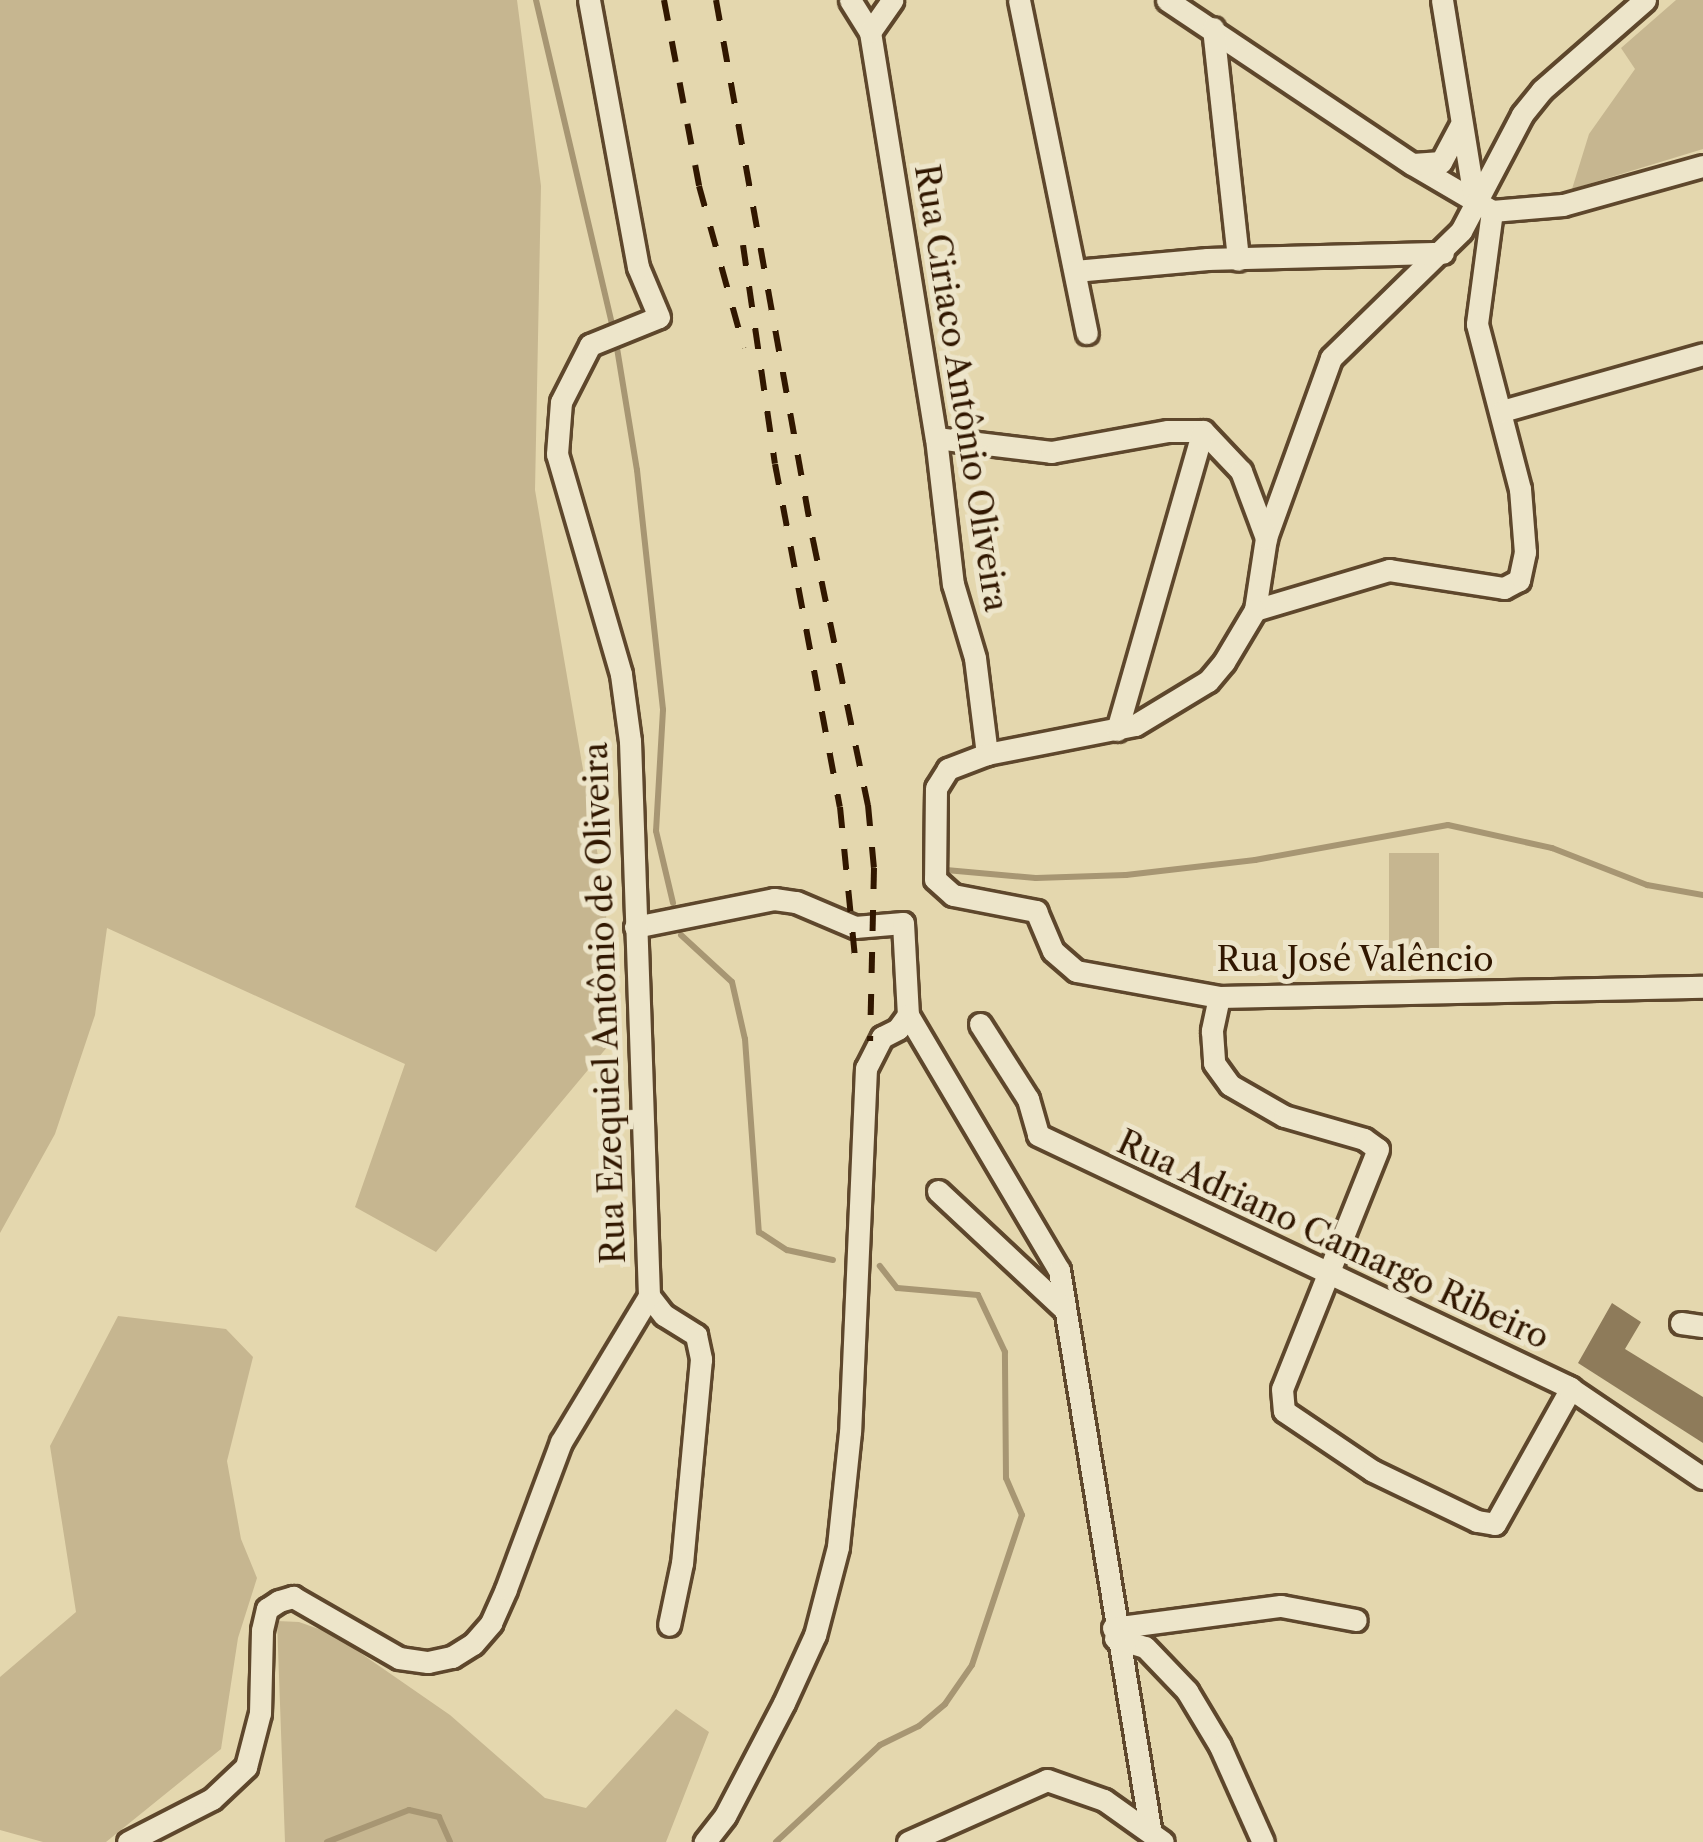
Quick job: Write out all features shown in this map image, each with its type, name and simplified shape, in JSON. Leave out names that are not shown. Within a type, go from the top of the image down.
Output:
[{"type":"street","name":"Rua Ezequiel Antônio de Oliveira","points":[[128,1842],[212,1799],[246,1767],[260,1713],[262,1630],[267,1609],[279,1600],[293,1597],[399,1658],[428,1662],[452,1658],[473,1643],[498,1606],[561,1442],[650,1296],[630,741],[621,674],[557,454],[568,381],[590,345],[659,317],[638,267],[589,0]]},
{"type":"street","name":"Rua Ciriaco Antônio Oliveira","points":[[850,0],[870,32],[936,438],[953,584],[975,658],[987,754]]},
{"type":"street","points":[[870,32],[892,0]]},
{"type":"street","points":[[1018,0],[1088,333]]},
{"type":"street","points":[[1168,0],[1483,208],[1563,205],[1703,166]]},
{"type":"street","points":[[1255,610],[1389,570],[1512,586],[1523,568],[1520,489],[1477,324],[1483,208],[1461,122],[1442,0]]},
{"type":"street","points":[[987,754],[1117,730],[1153,716],[1208,681],[1255,610],[1266,538],[1331,358],[1443,253],[1483,208],[1522,115],[1542,90],[1645,0]]},
{"type":"street","points":[[1213,28],[1238,260]]},
{"type":"street","points":[[1412,164],[1441,162],[1461,122]]},
{"type":"street","points":[[1075,271],[1443,253]]},
{"type":"street","points":[[1502,411],[1703,354]]},
{"type":"street","points":[[936,438],[1051,452],[1168,431],[1202,431],[1241,471],[1266,538]]},
{"type":"street","points":[[1117,730],[1202,431]]},
{"type":"street","name":"Rua José Valêncio","points":[[987,754],[948,769],[936,788],[935,879],[939,888],[973,899],[1036,911],[1053,951],[1076,971],[1219,997],[1703,987]]},
{"type":"street","points":[[635,927],[774,899],[796,902],[855,927],[903,923],[908,1015],[1059,1270],[1088,1423],[1114,1633],[1157,1835]]},
{"type":"street","points":[[1219,997],[1212,1031],[1214,1063],[1230,1085],[1284,1116],[1378,1148],[1282,1401],[1293,1420],[1373,1471],[1478,1521],[1495,1524],[1571,1388]]},
{"type":"street","points":[[705,1842],[725,1816],[815,1635],[838,1547],[850,1432],[866,1068],[882,1037],[898,1029],[908,1015]]},
{"type":"street","name":"Rua Adriano Camargo Ribeiro","points":[[980,1024],[1028,1099],[1038,1135],[1571,1388],[1703,1478]]},
{"type":"street","points":[[938,1191],[1065,1310]]},
{"type":"street","points":[[650,1296],[664,1315],[696,1335],[701,1359],[682,1563],[669,1624]]},
{"type":"street","points":[[1114,1633],[1281,1606],[1355,1620]]},
{"type":"street","points":[[1114,1633],[1145,1647],[1187,1690],[1263,1842]]},
{"type":"street","points":[[908,1842],[1047,1780],[1078,1787],[1157,1835]]},
{"type":"shaded area","points":[[0,0],[517,0],[541,186],[535,490],[606,903],[608,1046],[436,1252],[355,1207],[405,1064],[107,928],[95,1015],[55,1134],[0,1233]]},
{"type":"shaded area","points":[[1676,0],[1703,0],[1703,149],[1572,189],[1589,134],[1635,69],[1621,48]]},
{"type":"shaded area","points":[[1389,853],[1439,853],[1439,949],[1389,949]]},
{"type":"shaded area","points":[[118,1316],[226,1329],[253,1357],[227,1461],[241,1539],[257,1578],[238,1638],[221,1749],[106,1842],[43,1842],[0,1830],[0,1677],[76,1612],[50,1446]]},
{"type":"shaded area","points":[[277,1621],[299,1622],[333,1634],[450,1715],[545,1798],[586,1808],[676,1709],[709,1732],[666,1842],[285,1842]]},
{"type":"building","points":[[1612,1303],[1641,1322],[1625,1349],[1703,1397],[1703,1443],[1578,1363]]},
{"type":"waterway","points":[[536,0],[613,329]]},
{"type":"waterway","points":[[616,342],[637,470],[663,710],[656,831],[673,903]]},
{"type":"waterway","points":[[946,870],[1036,878],[1126,875],[1255,860],[1448,825],[1552,848],[1647,885],[1703,895]]},
{"type":"waterway","points":[[681,935],[732,982],[745,1039],[759,1232],[787,1250],[833,1260]]},
{"type":"waterway","points":[[776,1842],[880,1745],[919,1726],[945,1704],[972,1665],[1022,1515],[1006,1478],[1005,1352],[978,1295],[897,1288],[880,1266]]},
{"type":"waterway","points":[[327,1842],[409,1810],[439,1817],[450,1842]]},
{"type":"railway","points":[[664,0],[699,186],[744,348]]},
{"type":"railway","points":[[716,0],[813,540],[868,805],[874,868],[870,1041]]},
{"type":"railway","points":[[743,245],[775,464],[840,807],[856,968]]}]
